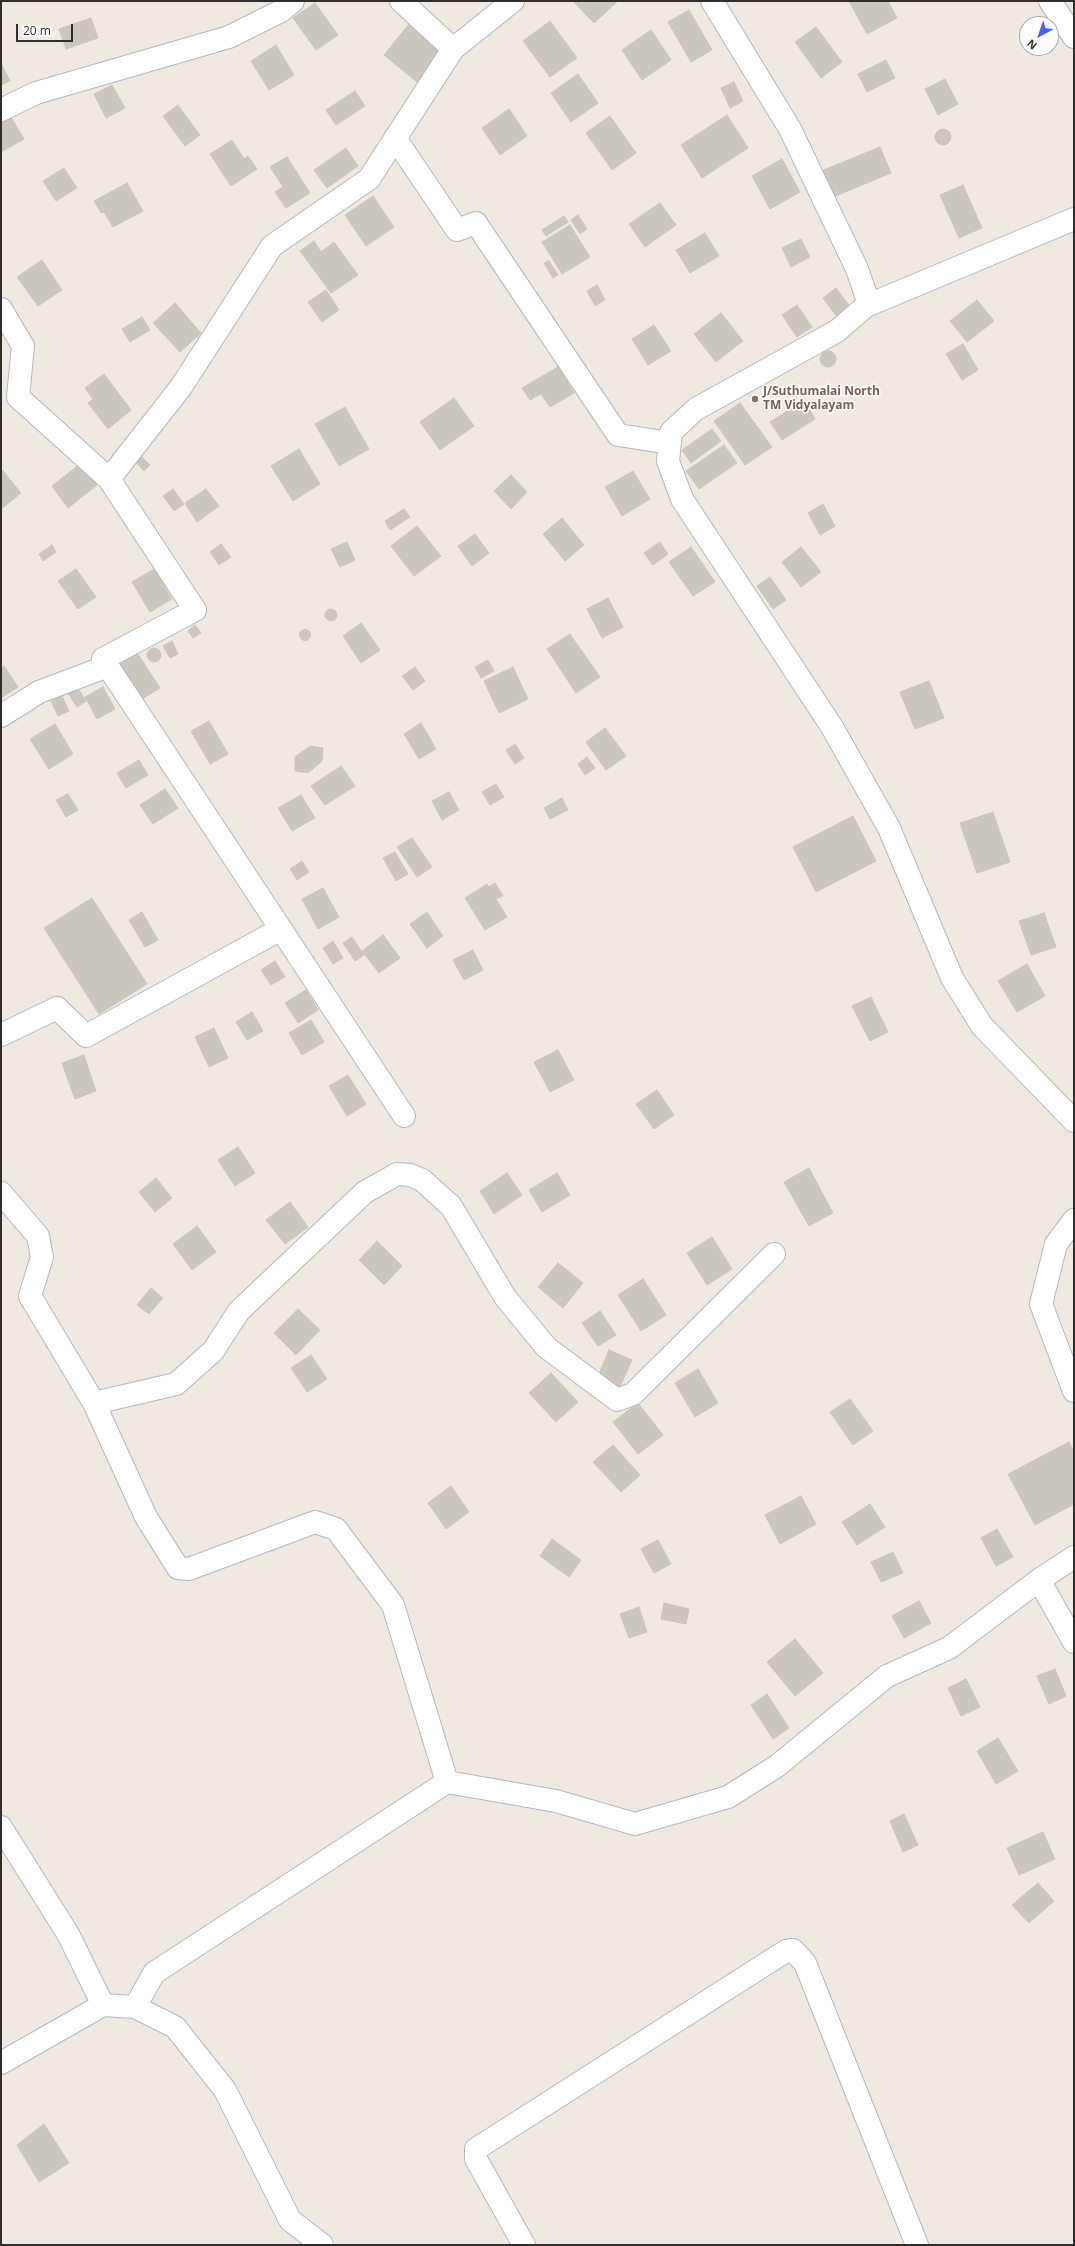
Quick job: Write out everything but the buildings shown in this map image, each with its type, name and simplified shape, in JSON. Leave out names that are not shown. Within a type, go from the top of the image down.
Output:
[{"type":"street","points":[[1,110],[36,93],[229,37],[281,11],[293,1]]},
{"type":"street","points":[[401,1],[453,49]]},
{"type":"street","points":[[109,479],[181,387],[272,246],[369,179],[453,49],[513,1]]},
{"type":"street","points":[[712,1],[790,129],[857,269],[868,300],[866,306]]},
{"type":"street","points":[[1050,1],[1074,37]]},
{"type":"street","points":[[395,138],[457,230],[476,223],[618,435],[670,443]]},
{"type":"street","points":[[1074,219],[866,306],[837,331],[696,409],[671,432],[668,461],[682,499],[832,727],[889,828],[952,978],[982,1026],[1074,1121]]},
{"type":"street","points":[[1,309],[23,346],[18,397],[109,479],[195,610],[103,659],[404,1116]]},
{"type":"street","points":[[1,716],[40,692],[108,666]]},
{"type":"street","points":[[1,1035],[57,1008],[86,1036],[281,929]]},
{"type":"street","points":[[94,1403],[176,1384],[213,1351],[239,1311],[365,1192],[397,1174],[410,1175],[422,1180],[451,1206],[504,1297],[546,1347],[617,1400],[633,1394],[774,1254]]},
{"type":"street","points":[[1,1193],[38,1236],[42,1257],[30,1296],[94,1403],[146,1517],[178,1568],[189,1569],[315,1522],[336,1529],[393,1605],[447,1782]]},
{"type":"street","points":[[1074,1220],[1056,1244],[1041,1304],[1074,1391]]},
{"type":"street","points":[[135,2007],[154,1973],[447,1782],[556,1801],[635,1824],[728,1798],[777,1766],[887,1676],[949,1648],[1039,1580],[1074,1557]]},
{"type":"street","points":[[1039,1580],[1074,1642]]},
{"type":"street","points":[[1,1827],[68,1934],[103,2005]]},
{"type":"street","points":[[524,2245],[476,2159],[476,2149],[786,1951],[793,1950],[805,1963],[917,2245]]},
{"type":"street","points":[[1,2063],[103,2005],[135,2007],[175,2026],[225,2090],[290,2220],[322,2245]]},
{"type":"place","name":"J/Suthumalai North TM Vidyalayam","points":[[755,399]]}]
